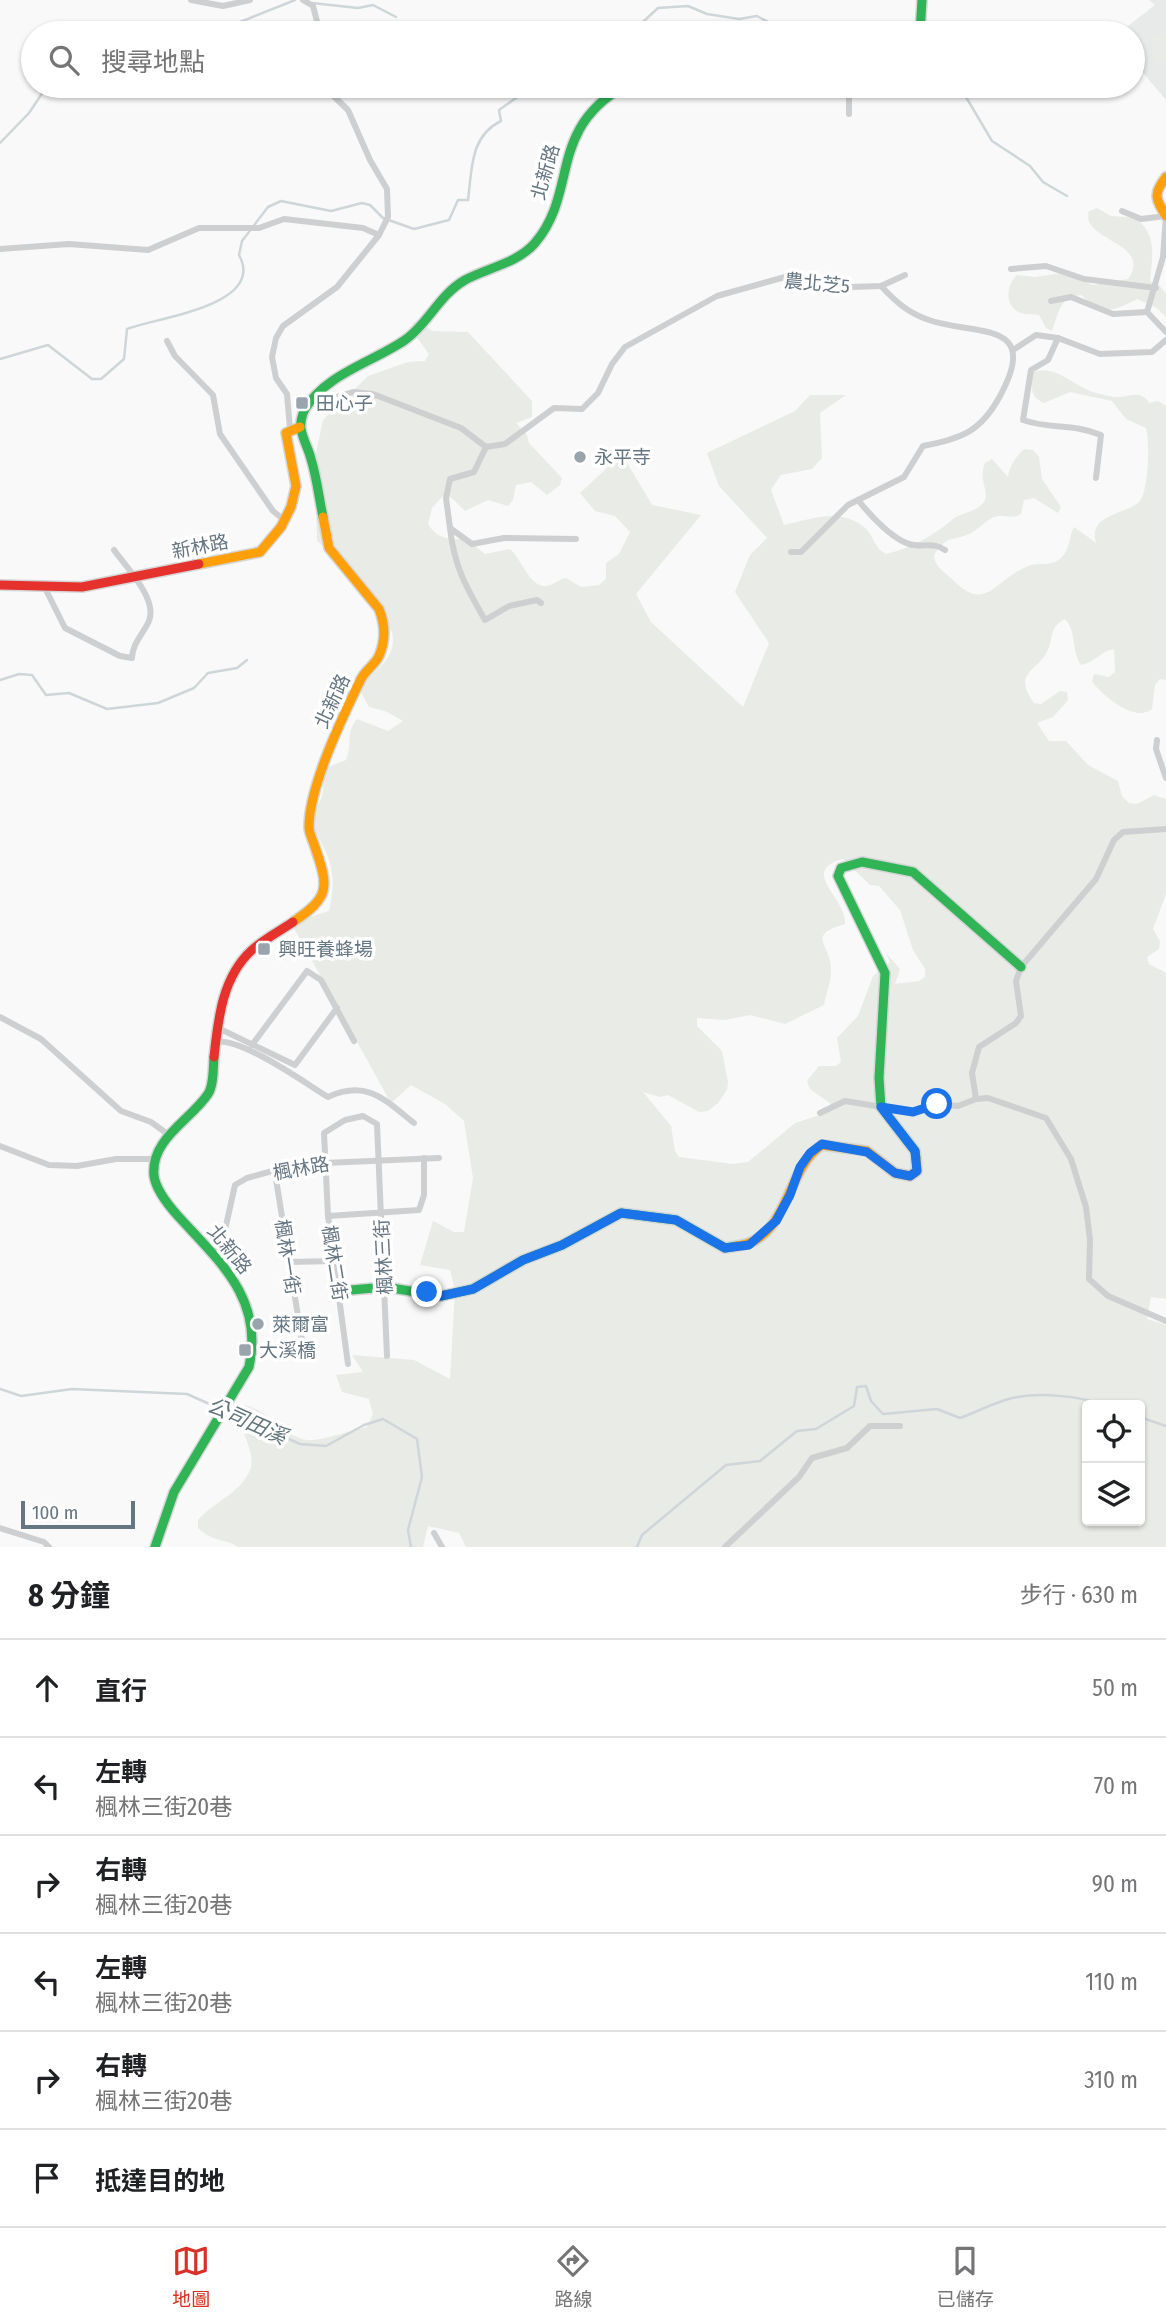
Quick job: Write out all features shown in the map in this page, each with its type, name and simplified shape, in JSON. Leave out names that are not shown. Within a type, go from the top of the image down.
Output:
[{"type":"main road","points":[[921,21],[922,0]]},
{"type":"main road","name":"北新路","points":[[155,1547],[174,1492],[249,1367],[254,1344],[242,1294],[235,1279],[167,1204],[154,1177],[156,1159],[169,1135],[210,1092],[216,1068],[214,1042],[220,1007],[240,963],[253,949],[318,905],[325,891],[324,874],[309,830],[311,798],[361,678],[379,657],[384,639],[384,621],[379,608],[329,548],[312,461],[295,428],[312,400],[337,377],[407,339],[447,292],[465,280],[513,260],[534,244],[550,218],[570,146],[582,123],[605,98]]},
{"type":"main road","points":[[1166,177],[1155,191],[1155,198],[1166,216]]},
{"type":"main road","name":"新林路","points":[[0,585],[82,587],[260,552],[276,537],[295,484],[296,473],[284,443],[286,433],[295,428]]},
{"type":"main road","points":[[340,1291],[385,1287],[441,1296],[473,1289],[523,1260],[562,1245],[621,1213],[676,1220],[725,1248],[749,1245],[776,1221],[790,1195],[800,1167],[810,1153],[822,1144],[867,1152],[895,1173],[910,1176],[917,1171],[915,1151],[881,1107],[879,1078],[884,973],[838,876],[841,868],[862,862],[913,872],[1021,967]]},
{"type":"street","points":[[191,0],[223,6],[250,0]]},
{"type":"street","points":[[303,0],[313,6],[317,21]]},
{"type":"street","points":[[295,428],[287,394],[276,378],[272,357],[276,338],[283,326],[337,287],[379,235],[388,216],[387,189],[370,160],[348,110],[336,98]]},
{"type":"street","points":[[849,98],[849,114]]},
{"type":"street","points":[[1122,211],[1141,219],[1166,216],[1163,257],[1147,312]]},
{"type":"street","points":[[0,249],[69,244],[148,250],[199,228],[259,228],[284,219],[363,228],[379,235]]},
{"type":"street","points":[[1011,269],[1046,266],[1084,279],[1156,288]]},
{"type":"street","points":[[905,275],[881,286],[901,307],[930,320],[999,333],[1013,349]]},
{"type":"street","name":"農北芝5","points":[[486,447],[505,443],[554,408],[582,409],[598,393],[612,364],[625,347],[717,296],[785,276],[851,287],[881,286]]},
{"type":"street","points":[[1051,301],[1071,298],[1113,314],[1147,312],[1166,332]]},
{"type":"street","points":[[791,552],[801,552],[858,500],[904,477],[923,446],[963,437],[994,407],[1004,388],[1013,349],[1036,335],[1058,338],[1100,354],[1153,352],[1166,340]]},
{"type":"street","points":[[1058,338],[1048,359],[1031,370],[1023,420],[1042,426],[1077,426],[1101,435],[1096,478]]},
{"type":"street","points":[[167,341],[175,356],[213,395],[220,434],[273,511],[284,520]]},
{"type":"street","points":[[312,400],[324,401],[352,392],[373,394],[461,428],[486,447],[474,472],[450,479],[446,498],[453,557],[463,583],[485,620],[509,606],[537,600],[541,603]]},
{"type":"street","points":[[858,500],[874,520],[911,545],[936,544],[945,550]]},
{"type":"street","points":[[450,528],[472,544],[504,538],[576,539]]},
{"type":"street","points":[[45,588],[65,628],[120,656],[132,658],[132,650],[150,620],[150,608],[136,576],[114,550]]},
{"type":"street","points":[[1157,740],[1156,749],[1166,778]]},
{"type":"street","points":[[976,1098],[972,1073],[979,1047],[1016,1023],[1021,1016],[1016,981],[1021,967],[1096,879],[1114,840],[1124,831],[1166,829]]},
{"type":"street","points":[[252,1045],[307,971],[321,981],[354,1041]]},
{"type":"street","points":[[216,1027],[295,1065],[337,1008]]},
{"type":"street","points":[[0,1017],[41,1039],[121,1111],[151,1122],[169,1135]]},
{"type":"street","points":[[214,1042],[220,1041],[251,1051],[328,1097],[343,1090],[361,1090],[378,1095],[414,1123]]},
{"type":"street","points":[[820,1113],[845,1101],[913,1112],[937,1104],[968,1104],[976,1098],[1008,1102],[1046,1118],[1071,1159],[1086,1207],[1090,1240],[1089,1279],[1108,1296],[1166,1321]]},
{"type":"street","name":"楓林三街","points":[[325,1163],[324,1133],[345,1120],[363,1116],[377,1124],[387,1356]]},
{"type":"street","points":[[0,1146],[49,1165],[77,1166],[116,1158],[156,1159]]},
{"type":"street","name":"楓林路","points":[[212,1251],[225,1230],[235,1185],[247,1178],[275,1173],[283,1168],[325,1163],[379,1158],[439,1158]]},
{"type":"street","points":[[328,1216],[419,1210],[424,1195],[424,1158]]},
{"type":"street","name":"楓林二街","points":[[325,1163],[328,1216],[348,1364]]},
{"type":"street","name":"楓林一街","points":[[275,1173],[302,1342]]},
{"type":"street","points":[[289,1262],[335,1261]]},
{"type":"street","points":[[725,1547],[799,1477],[812,1458],[847,1448],[870,1426],[900,1426]]},
{"type":"street","points":[[0,1528],[44,1542],[50,1547]]},
{"type":"street","points":[[434,1533],[442,1547]]},
{"type":"shaded area","points":[[1149,0],[1166,0],[1166,100],[1145,75],[1145,21],[1134,21],[1155,5]]},
{"type":"shaded area","points":[[1166,29],[1166,66],[1155,59],[1152,48],[1154,37]]},
{"type":"shaded area","points":[[1097,208],[1111,216],[1136,218],[1148,232],[1152,247],[1150,282],[1156,282],[1166,293],[1166,317],[1157,308],[1137,299],[1121,307],[1109,309],[1096,306],[1081,295],[1064,303],[1052,331],[1046,328],[1039,315],[1015,310],[1008,296],[1011,284],[1017,275],[1035,277],[1063,273],[1093,285],[1128,279],[1133,267],[1131,257],[1095,229],[1089,221],[1089,211]]},
{"type":"shaded area","points":[[420,321],[432,331],[468,332],[532,401],[532,417],[516,423],[527,435],[529,443],[562,478],[560,485],[547,495],[531,482],[516,485],[513,500],[508,506],[488,500],[465,511],[453,499],[444,495],[432,508],[428,524],[432,529],[444,538],[466,539],[485,554],[510,549],[537,584],[550,585],[566,578],[581,587],[599,585],[606,579],[606,563],[619,554],[630,532],[615,516],[595,511],[580,493],[622,454],[652,505],[701,515],[636,594],[651,622],[743,707],[769,643],[735,592],[750,555],[767,538],[719,486],[707,453],[795,411],[810,395],[846,395],[820,413],[822,458],[812,469],[781,475],[771,490],[784,525],[826,516],[846,518],[865,528],[879,549],[886,554],[921,541],[982,504],[986,496],[983,475],[985,463],[992,459],[1008,477],[1021,452],[1024,449],[1033,450],[1039,457],[1042,479],[1061,507],[1058,513],[1034,498],[1024,500],[1021,514],[991,518],[971,533],[947,541],[934,555],[938,566],[964,589],[974,594],[982,594],[1026,567],[1058,560],[1067,550],[1074,527],[1096,543],[1095,534],[1102,521],[1138,503],[1144,490],[1148,455],[1146,428],[1126,419],[1112,401],[1070,392],[1044,403],[1033,394],[1033,372],[1041,370],[1057,373],[1093,392],[1115,397],[1138,395],[1146,398],[1149,403],[1158,401],[1166,406],[1166,680],[1160,679],[1155,685],[1152,709],[1137,713],[1128,710],[1097,688],[1092,682],[1094,674],[1109,677],[1115,672],[1114,649],[1081,665],[1069,624],[1065,619],[1056,626],[1047,652],[1028,673],[1025,685],[1034,703],[1041,704],[1060,691],[1067,692],[1068,700],[1053,717],[1037,723],[1049,741],[1066,741],[1088,765],[1118,781],[1122,796],[1129,803],[1137,804],[1154,795],[1166,799],[1166,894],[1153,929],[1160,941],[1159,949],[1147,957],[1149,964],[1166,973],[1166,1299],[1151,1297],[1147,1319],[1166,1325],[1166,1547],[466,1547],[459,1533],[428,1526],[423,1547],[238,1547],[209,1536],[198,1528],[198,1520],[240,1485],[250,1470],[251,1454],[241,1421],[245,1405],[262,1412],[295,1436],[316,1440],[367,1427],[373,1414],[369,1399],[342,1392],[336,1375],[363,1372],[352,1355],[414,1360],[450,1379],[455,1290],[450,1270],[420,1265],[433,1221],[454,1232],[464,1232],[473,1178],[464,1121],[445,1104],[411,1085],[391,1103],[291,923],[329,911],[331,903],[331,865],[311,818],[311,813],[321,798],[323,769],[346,760],[351,729],[357,719],[388,731],[403,721],[385,711],[369,707],[358,687],[384,663],[392,649],[392,632],[346,566],[317,541],[315,458],[323,420],[368,376],[408,362],[425,361],[429,354],[412,331],[413,323]],"holes":[[[843,859],[870,885],[879,886],[900,910],[913,950],[925,969],[925,977],[919,981],[895,984],[900,969],[886,953],[890,962],[873,976],[858,1016],[837,1038],[841,1062],[836,1066],[819,1066],[807,1081],[810,1089],[831,1104],[823,1114],[795,1123],[748,1162],[733,1164],[679,1157],[675,1151],[671,1126],[643,1092],[660,1097],[668,1095],[699,1112],[708,1111],[718,1103],[727,1090],[728,1082],[722,1051],[697,1026],[697,1018],[725,1020],[750,1015],[785,1024],[824,1005],[831,971],[823,937],[833,928],[845,924],[844,914],[824,878],[825,871],[830,864]]]},
{"type":"waterway","points":[[242,21],[295,0]]},
{"type":"waterway","points":[[312,3],[358,8],[373,5],[396,17]]},
{"type":"waterway","points":[[644,21],[658,8],[688,6],[707,14],[739,19],[757,16],[766,21]]},
{"type":"waterway","points":[[0,143],[29,113],[39,98]]},
{"type":"waterway","points":[[0,359],[48,345],[92,379],[101,379],[124,359],[127,329],[204,307],[223,298],[237,287],[243,272],[239,255],[242,241],[268,207],[281,201],[331,211],[362,203],[370,205],[383,218],[414,229],[449,220],[458,200],[468,200],[472,165],[478,144],[483,135],[501,121],[499,110],[516,98]]},
{"type":"waterway","points":[[967,98],[992,141],[1030,166],[1043,182],[1067,196]]},
{"type":"waterway","points":[[0,680],[19,674],[32,675],[46,695],[69,693],[107,709],[158,703],[194,688],[208,673],[237,668],[247,660]]},
{"type":"waterway","points":[[637,1547],[642,1535],[726,1465],[760,1461],[797,1431],[816,1429],[854,1406],[857,1387],[866,1386],[871,1401],[883,1414],[937,1409],[960,1418],[1023,1396],[1047,1395],[1087,1400]]},
{"type":"waterway","name":"公司田溪","points":[[0,1389],[21,1396],[72,1389],[187,1394],[300,1444],[326,1446],[364,1425],[383,1419],[417,1439],[422,1477],[408,1530],[411,1547]]},
{"type":"waterway","points":[[1145,1419],[1166,1426]]},
{"type":"traffic: fast","points":[[921,21],[922,0]]},
{"type":"traffic: fast","points":[[323,517],[313,466],[301,429],[305,409],[314,397],[337,378],[405,340],[456,286],[520,256],[535,243],[557,203],[567,162],[584,122],[608,98]]},
{"type":"traffic: fast","points":[[916,1158],[915,1151],[881,1107],[879,1078],[885,973],[838,876],[841,868],[862,862],[913,872],[1021,967]]},
{"type":"traffic: fast","points":[[155,1547],[174,1492],[249,1367],[252,1343],[250,1321],[235,1283],[209,1249],[167,1203],[154,1176],[158,1151],[208,1094],[214,1057]]},
{"type":"traffic: fast","points":[[340,1291],[385,1287],[441,1296],[473,1289],[523,1260],[562,1245],[621,1213],[676,1220],[725,1248],[737,1246]]},
{"type":"traffic: slow","points":[[1166,177],[1157,192],[1166,216]]},
{"type":"traffic: slow","points":[[199,564],[260,552],[281,527],[291,507],[296,486],[286,433],[300,427]]},
{"type":"traffic: slow","points":[[293,922],[314,906],[323,890],[323,872],[309,827],[310,811],[320,773],[360,681],[379,656],[384,638],[379,609],[329,548],[323,517]]},
{"type":"traffic: slow","points":[[737,1246],[754,1241],[767,1231],[777,1218],[800,1170],[822,1145],[867,1151],[895,1173],[910,1176],[917,1171],[916,1158]]},
{"type":"traffic: jam","points":[[0,585],[82,587],[199,564]]},
{"type":"traffic: jam","points":[[214,1057],[223,1000],[234,973],[252,950],[293,922]]},
{"type":"place","name":"田心子","points":[[302,403]]},
{"type":"place","name":"永平寺","points":[[580,457]]},
{"type":"place","name":"興旺養蜂場","points":[[264,949]]},
{"type":"place","name":"萊爾富","points":[[258,1324]]},
{"type":"place","name":"大溪橋","points":[[245,1350]]},
{"type":"route","points":[[427,1292],[441,1296],[473,1289],[523,1260],[562,1245],[621,1213],[647,1214],[676,1220],[725,1248],[749,1245],[776,1221],[790,1195],[800,1167],[810,1153],[822,1144],[867,1152],[895,1173],[910,1176],[917,1171],[915,1151],[881,1107],[913,1112],[937,1104]]}]
